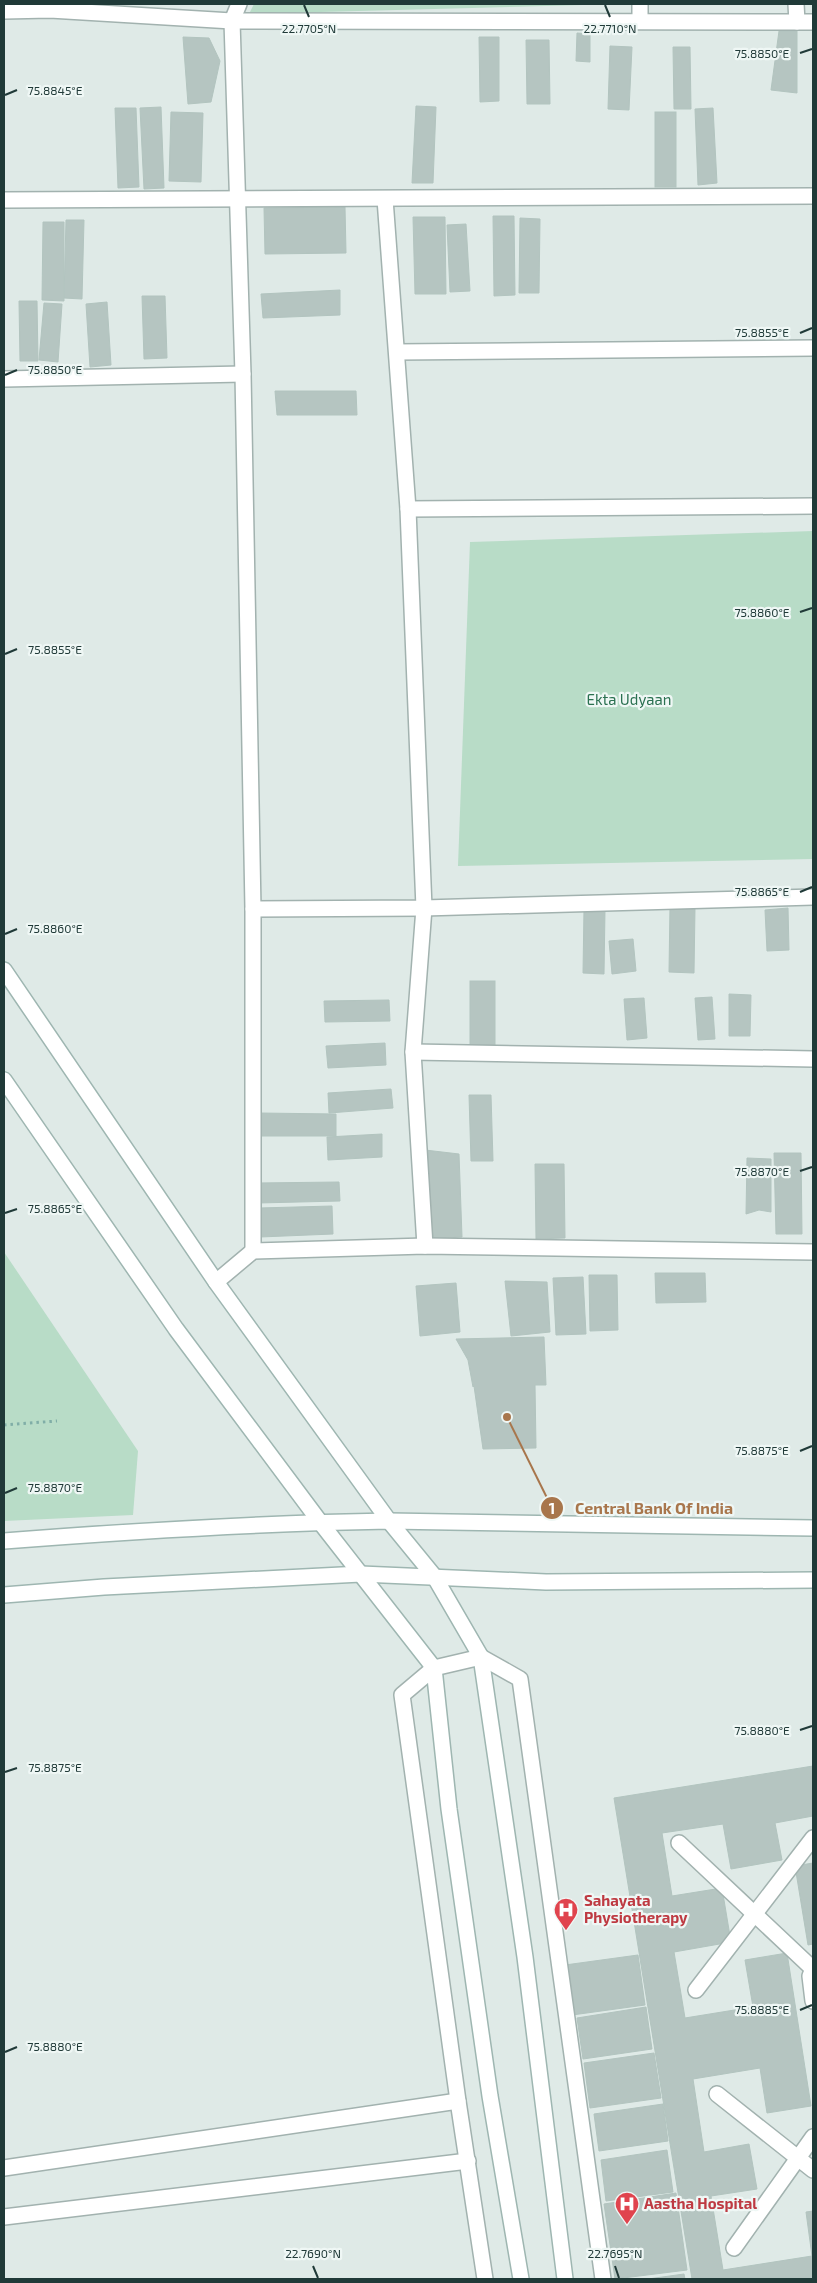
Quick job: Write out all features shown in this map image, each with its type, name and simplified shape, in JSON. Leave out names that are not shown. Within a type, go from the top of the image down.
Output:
[{"type":"street","points":[[239,4],[232,21],[243,374],[253,909],[253,1251]]},
{"type":"street","points":[[640,4],[640,20]]},
{"type":"street","points":[[796,4],[797,22]]},
{"type":"street","points":[[4,11],[50,10],[232,21],[640,20],[813,22]]},
{"type":"street","points":[[4,200],[813,196]]},
{"type":"street","points":[[385,199],[408,509],[424,908],[413,1052],[425,1246]]},
{"type":"street","points":[[397,352],[813,348]]},
{"type":"street","points":[[4,379],[243,374]]},
{"type":"street","points":[[408,509],[813,506]]},
{"type":"street","points":[[253,909],[424,908],[813,897]]},
{"type":"street","points":[[4,970],[216,1282],[389,1521],[434,1576],[481,1657],[525,1957],[565,2279]]},
{"type":"street","points":[[413,1052],[813,1059]]},
{"type":"street","points":[[4,1080],[176,1329],[320,1522],[434,1668],[449,1809],[487,2076],[521,2279]]},
{"type":"street","points":[[216,1282],[253,1251],[425,1246],[813,1252]]},
{"type":"street","points":[[4,1542],[102,1534],[320,1522],[389,1521],[813,1528]]},
{"type":"street","points":[[4,1595],[104,1587],[361,1574],[546,1582],[813,1580]]},
{"type":"street","points":[[485,2279],[458,2101],[402,1695],[434,1668],[481,1657],[520,1679],[603,2279]]},
{"type":"street","points":[[696,1990],[813,1838]]},
{"type":"street","points":[[679,1843],[813,1969],[810,1976],[813,2001]]},
{"type":"street","points":[[717,2094],[813,2170]]},
{"type":"street","points":[[4,2168],[458,2101]]},
{"type":"street","points":[[734,2248],[813,2137]]},
{"type":"street","points":[[4,2217],[468,2161]]},
{"type":"path","points":[[4,1425],[57,1421]]},
{"type":"green space","points":[[254,4],[620,4],[249,14]]},
{"type":"green space","name":"Ekta Udyaan","points":[[813,531],[813,859],[458,866],[470,542]]},
{"type":"green space","points":[[4,1252],[138,1451],[133,1515],[4,1521]]},
{"type":"building","points":[[779,31],[797,31],[797,93],[771,90]]},
{"type":"building","points":[[577,33],[590,34],[590,62],[576,61]]},
{"type":"building","points":[[183,37],[209,38],[220,61],[211,102],[188,104]]},
{"type":"building","points":[[479,37],[499,37],[499,101],[480,102]]},
{"type":"building","points":[[526,40],[549,40],[550,104],[527,104]]},
{"type":"building","points":[[610,46],[632,47],[629,110],[608,109]]},
{"type":"building","points":[[673,47],[690,47],[691,109],[674,109]]},
{"type":"building","points":[[416,106],[436,107],[433,183],[412,183]]},
{"type":"building","points":[[161,107],[164,188],[144,189],[140,108]]},
{"type":"building","points":[[115,108],[136,108],[139,187],[118,188]]},
{"type":"building","points":[[713,108],[717,183],[698,185],[695,109]]},
{"type":"building","points":[[171,112],[203,113],[201,182],[169,181]]},
{"type":"building","points":[[655,112],[676,112],[676,187],[655,187]]},
{"type":"building","points":[[345,207],[346,253],[265,254],[264,208]]},
{"type":"building","points":[[493,216],[514,216],[515,295],[494,296]]},
{"type":"building","points":[[413,217],[445,217],[446,294],[415,294]]},
{"type":"building","points":[[520,218],[540,219],[539,293],[519,293]]},
{"type":"building","points":[[66,220],[84,220],[82,299],[64,298]]},
{"type":"building","points":[[43,222],[64,222],[64,301],[42,300]]},
{"type":"building","points":[[466,224],[470,291],[450,292],[447,225]]},
{"type":"building","points":[[340,290],[340,315],[263,318],[261,294]]},
{"type":"building","points":[[142,296],[165,296],[167,358],[144,359]]},
{"type":"building","points":[[19,301],[37,301],[38,361],[20,361]]},
{"type":"building","points":[[107,302],[111,365],[90,367],[86,304]]},
{"type":"building","points":[[44,303],[62,304],[58,362],[39,360]]},
{"type":"building","points":[[275,391],[356,391],[357,415],[277,415]]},
{"type":"building","points":[[670,906],[695,907],[694,973],[669,972]]},
{"type":"building","points":[[788,908],[789,950],[767,951],[765,910]]},
{"type":"building","points":[[584,909],[605,909],[604,974],[583,973]]},
{"type":"building","points":[[633,939],[636,971],[612,974],[609,941]]},
{"type":"building","points":[[470,981],[495,981],[495,1046],[470,1046]]},
{"type":"building","points":[[729,994],[751,995],[750,1036],[729,1036]]},
{"type":"building","points":[[712,997],[715,1039],[698,1040],[695,998]]},
{"type":"building","points":[[644,998],[647,1038],[627,1040],[624,999]]},
{"type":"building","points":[[389,1000],[390,1021],[325,1022],[324,1001]]},
{"type":"building","points":[[385,1043],[386,1065],[328,1068],[326,1046]]},
{"type":"building","points":[[391,1089],[393,1108],[329,1113],[328,1093]]},
{"type":"building","points":[[469,1095],[491,1095],[493,1161],[471,1161]]},
{"type":"building","points":[[259,1113],[336,1114],[336,1136],[259,1136]]},
{"type":"building","points":[[382,1134],[382,1157],[328,1160],[327,1137]]},
{"type":"building","points":[[425,1150],[459,1154],[462,1237],[429,1239]]},
{"type":"building","points":[[774,1153],[801,1153],[802,1234],[776,1234]]},
{"type":"building","points":[[747,1158],[771,1159],[771,1212],[759,1210],[746,1214]]},
{"type":"building","points":[[535,1164],[564,1164],[565,1238],[536,1239]]},
{"type":"building","points":[[339,1182],[340,1201],[258,1203],[257,1183]]},
{"type":"building","points":[[332,1206],[333,1234],[260,1237],[259,1208]]},
{"type":"building","points":[[655,1273],[705,1273],[706,1302],[656,1303]]},
{"type":"building","points":[[589,1275],[617,1275],[618,1330],[590,1331]]},
{"type":"building","points":[[583,1277],[586,1334],[556,1335],[553,1278]]},
{"type":"building","points":[[505,1281],[547,1282],[550,1332],[511,1336]]},
{"type":"building","points":[[456,1283],[460,1332],[420,1336],[416,1286]]},
{"type":"building","points":[[544,1337],[546,1385],[535,1385],[536,1448],[483,1449],[474,1386],[468,1360],[456,1339]]},
{"type":"building","points":[[813,1766],[813,1816],[775,1823],[782,1860],[731,1869],[723,1824],[662,1833],[672,1896],[722,1888],[731,1942],[674,1952],[685,2018],[753,2007],[745,1960],[787,1953],[811,2106],[767,2113],[760,2068],[693,2079],[704,2152],[749,2144],[757,2189],[711,2196],[723,2270],[812,2256],[806,2212],[813,2211],[813,2279],[692,2279],[614,1798]]},
{"type":"building","points":[[813,1863],[813,1944],[808,1945],[795,1866]]},
{"type":"building","points":[[638,1955],[645,2005],[572,2015],[565,1965]]},
{"type":"building","points":[[646,2007],[652,2049],[583,2059],[577,2018]]},
{"type":"building","points":[[654,2053],[661,2098],[590,2108],[584,2063]]},
{"type":"building","points":[[663,2104],[668,2141],[599,2151],[594,2114]]},
{"type":"building","points":[[667,2150],[673,2192],[606,2201],[601,2160]]},
{"type":"building","points":[[676,2193],[687,2270],[615,2279],[604,2204]]},
{"type":"building","points":[[684,2274],[685,2279],[648,2279]]},
{"type":"place","name":"Central Bank Of India","points":[[507,1417]]},
{"type":"place","name":"Sahayata Physiotherapy","points":[[566,1931]]},
{"type":"place","name":"Aastha Hospital","points":[[627,2225]]}]
